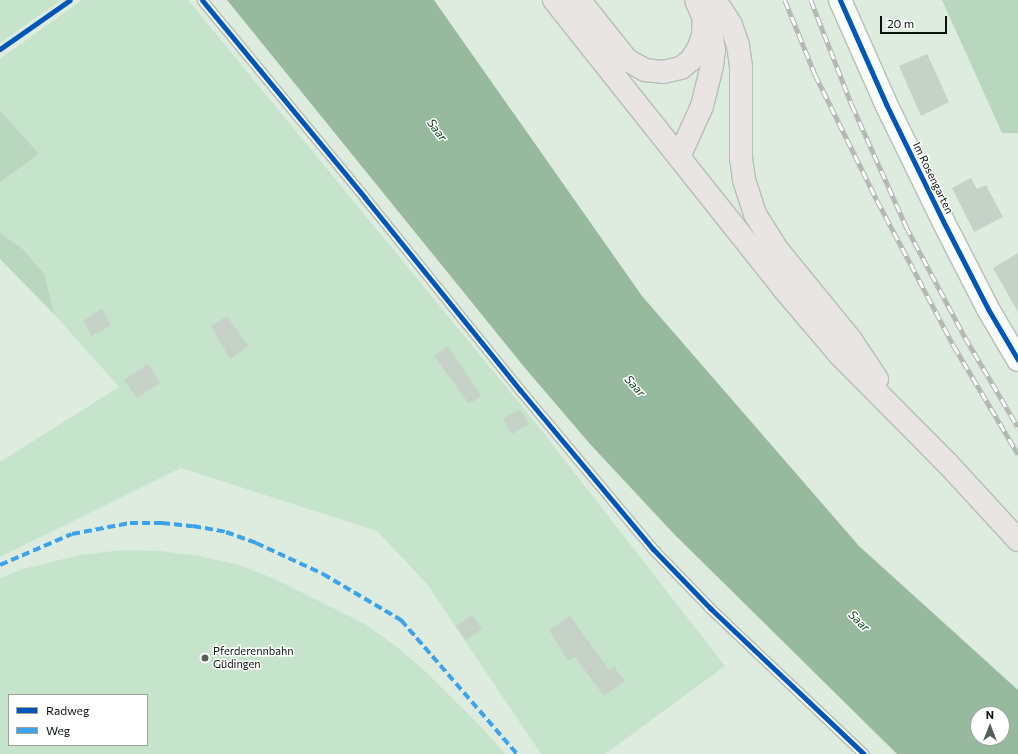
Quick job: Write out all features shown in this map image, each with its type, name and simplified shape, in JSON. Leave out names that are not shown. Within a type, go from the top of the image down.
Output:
[{"type":"main road","points":[[554,0],[840,355],[948,464],[1018,540]]},
{"type":"main road","points":[[579,0],[627,60],[645,70],[663,72],[682,68],[692,60],[703,35],[705,6]]},
{"type":"main road","points":[[679,157],[702,106],[712,66],[714,50],[705,6]]},
{"type":"main road","points":[[705,6],[731,25],[738,45],[741,67],[741,158],[744,180],[755,214],[776,248],[852,340],[904,421]]},
{"type":"street","name":"Im Rosengarten","points":[[840,0],[886,104],[943,222],[988,308],[1018,360]]},
{"type":"lane","points":[[202,0],[365,198],[520,390],[653,549],[710,608],[864,754]]},
{"type":"shaded area","points":[[0,0],[61,0],[0,43]]},
{"type":"shaded area","points":[[82,0],[188,0],[535,422],[725,666],[605,754],[541,754],[427,584],[377,531],[181,468],[0,557],[0,462],[119,387],[54,314],[45,275],[23,249],[0,233],[0,182],[39,154],[0,110],[0,59]]},
{"type":"shaded area","points":[[942,0],[1018,0],[1018,133],[1002,133]]},
{"type":"shaded area","points":[[0,110],[39,154],[0,182]]},
{"type":"shaded area","points":[[0,233],[23,249],[45,275],[54,314],[0,259]]},
{"type":"shaded area","name":"Pferderennbahn Güdingen","points":[[122,550],[160,551],[199,556],[239,565],[275,579],[365,624],[397,647],[424,670],[483,729],[505,754],[0,754],[0,578],[23,569],[80,555]]},
{"type":"water","name":"Saar","points":[[227,0],[434,0],[642,296],[859,546],[1018,690],[1018,754],[897,754],[674,534],[590,444],[525,368]]},
{"type":"building","points":[[927,54],[949,102],[921,116],[899,66]]},
{"type":"building","points":[[971,178],[977,189],[986,185],[1003,217],[974,232],[952,188]]},
{"type":"building","points":[[1018,253],[1018,312],[993,268]]},
{"type":"building","points":[[102,309],[111,325],[92,336],[83,321]]},
{"type":"building","points":[[227,316],[248,346],[230,359],[211,326]]},
{"type":"building","points":[[448,346],[481,396],[469,404],[434,356]]},
{"type":"building","points":[[148,364],[160,383],[137,398],[124,380]]},
{"type":"building","points":[[520,409],[529,424],[512,434],[503,419]]},
{"type":"building","points":[[472,615],[482,629],[466,640],[456,626]]},
{"type":"building","points":[[570,616],[609,670],[614,667],[625,681],[604,696],[575,657],[568,661],[549,630]]},
{"type":"railway","points":[[785,0],[815,74],[877,200],[954,346],[1018,454]]},
{"type":"railway","points":[[811,0],[852,105],[906,226],[965,337],[1018,427]]},
{"type":"marked path","points":[[0,565],[72,534],[130,523],[162,523],[193,526],[226,532],[256,543],[323,574],[401,620],[517,754]]},
{"type":"cycle path","points":[[0,49],[70,0]]},
{"type":"cycle path","points":[[202,0],[365,198],[520,390],[653,549],[710,608],[864,754]]},
{"type":"cycle path","points":[[840,0],[886,104],[943,221],[988,309],[1018,360]]},
{"type":"place","name":"Pferderennbahn Güdingen","points":[[205,658]]}]
